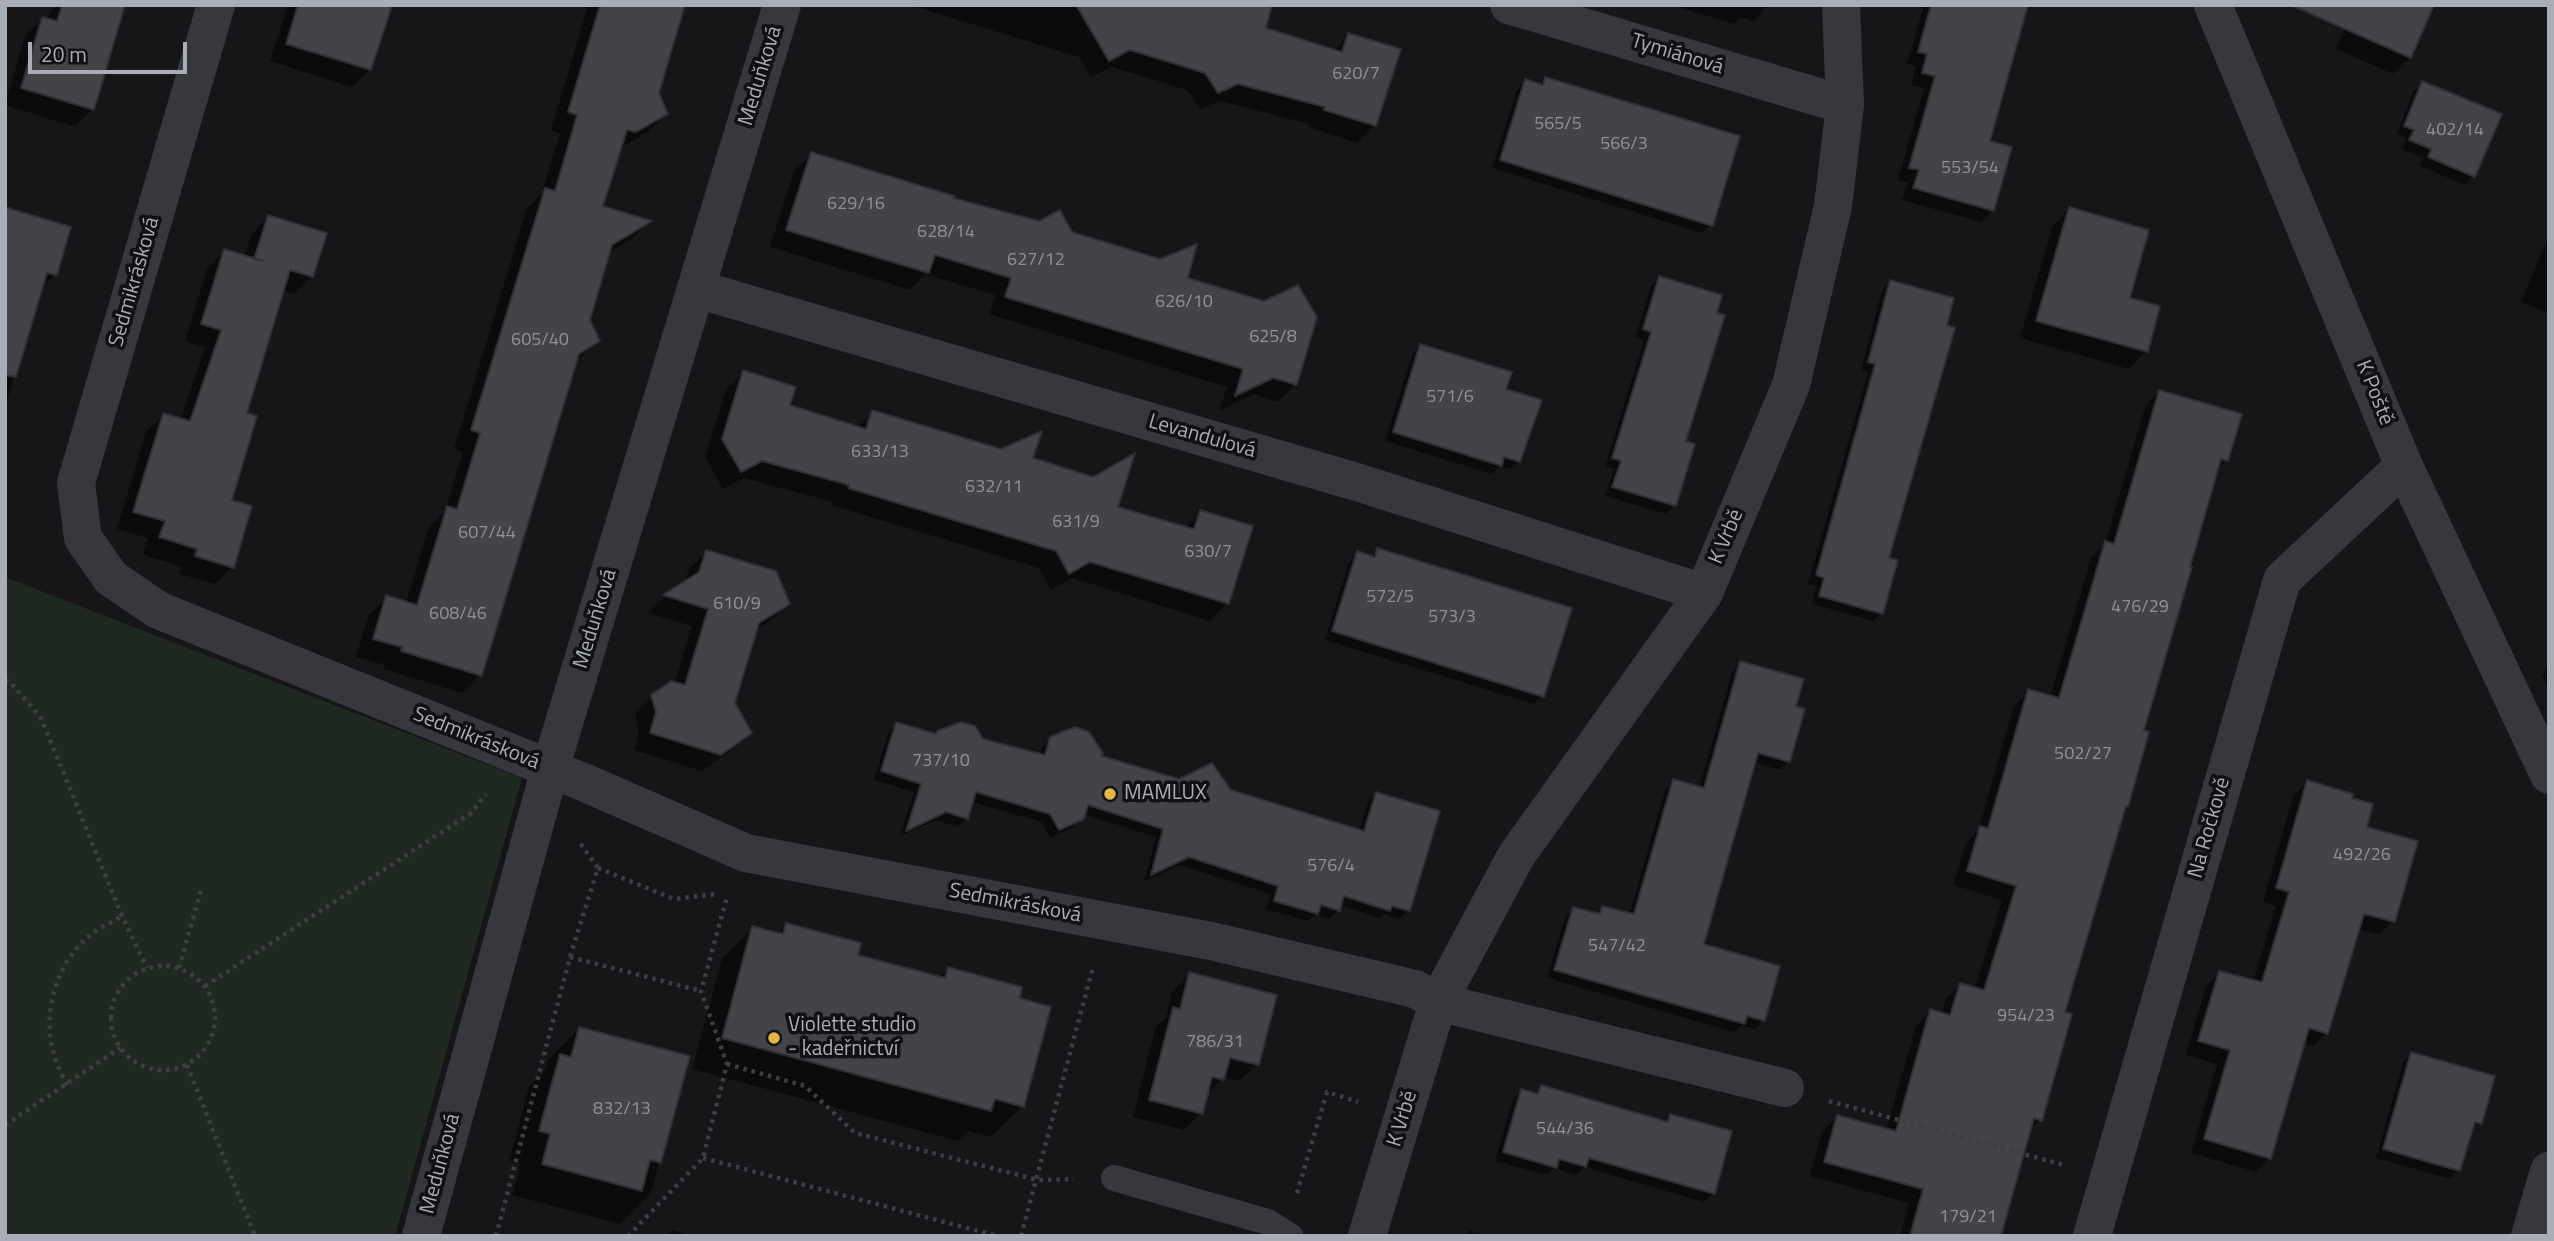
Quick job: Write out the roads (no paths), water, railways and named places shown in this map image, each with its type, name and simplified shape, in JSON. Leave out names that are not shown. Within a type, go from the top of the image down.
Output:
[{"type":"street","name":"Sedmikrásková","points":[[216,5],[76,483],[83,538],[111,578],[158,610],[507,751],[746,853],[1211,940],[1415,989],[1438,1002]]},
{"type":"street","name":"Meduňková","points":[[421,1236],[550,769],[782,5]]},
{"type":"street","name":"Tymiánová","points":[[1509,5],[1845,105]]},
{"type":"street","name":"K Vrbě","points":[[1367,1236],[1438,1002],[1516,856],[1704,593],[1791,385],[1833,206],[1845,105],[1841,5]]},
{"type":"street","name":"K Poště","points":[[2213,5],[2404,466],[2549,775]]},
{"type":"street","name":"Levandulová","points":[[697,289],[1347,479],[1704,593]]},
{"type":"street","name":"Na Ročkově","points":[[2092,1236],[2282,580],[2404,466]]},
{"type":"street","points":[[1438,1002],[1785,1088]]},
{"type":"street","points":[[2530,1236],[2549,1171]]},
{"type":"lane","points":[[1114,1178],[1268,1222],[1288,1234]]},
{"type":"place","name":"MAMLUX","points":[[1110,794]]},
{"type":"place","name":"Violette studio - kadeřnictví","points":[[774,1038]]}]
